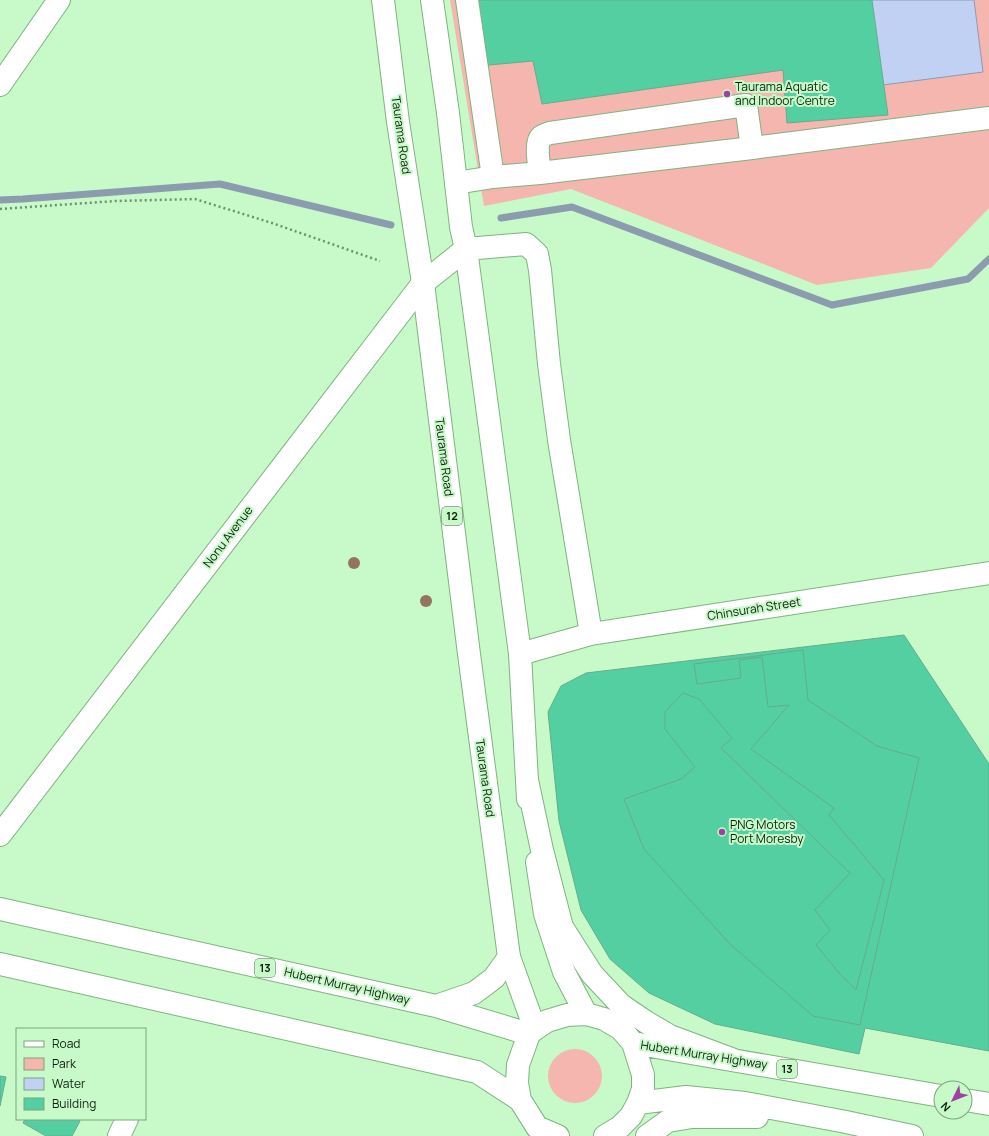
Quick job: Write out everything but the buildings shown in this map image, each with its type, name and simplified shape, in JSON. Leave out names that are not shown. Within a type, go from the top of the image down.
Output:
[{"type":"main road","points":[[0,85],[59,0]]},
{"type":"main road","name":"Taurama Road","points":[[383,0],[398,122],[423,283],[470,662],[509,957],[532,1031]]},
{"type":"main road","points":[[432,0],[461,227],[466,249],[520,654],[527,794],[545,914],[564,972],[586,1014]]},
{"type":"main road","points":[[467,0],[493,177]]},
{"type":"main road","points":[[540,173],[538,140],[541,136],[550,133],[746,106],[752,148]]},
{"type":"main road","points":[[456,183],[493,177],[540,173],[752,148],[989,118]]},
{"type":"main road","points":[[466,249],[526,244],[537,254],[559,440],[591,634]]},
{"type":"main road","name":"Nonu Avenue","points":[[0,835],[423,283],[466,249]]},
{"type":"main road","name":"Chinsurah Street","points":[[520,654],[591,634],[989,573]]},
{"type":"main road","points":[[527,780],[562,927],[592,974],[621,1006],[646,1022],[670,1036],[734,1060]]},
{"type":"main road","name":"Hubert Murray Highway","points":[[0,909],[436,1006],[532,1031]]},
{"type":"main road","points":[[436,1006],[474,993],[494,978],[509,957]]},
{"type":"main road","points":[[0,964],[477,1072],[520,1100]]},
{"type":"main road","points":[[558,1136],[539,1131],[520,1100],[517,1083],[518,1065],[532,1031],[547,1021],[566,1015],[586,1014],[604,1019],[620,1029],[633,1043],[643,1075],[642,1089],[638,1103],[631,1116],[620,1128],[606,1136]]},
{"type":"main road","name":"Hubert Murray Highway","points":[[633,1043],[933,1095]]},
{"type":"main road","points":[[638,1103],[686,1097],[745,1103],[912,1136]]},
{"type":"main road","points":[[973,1101],[989,1104]]},
{"type":"main road","points":[[648,1136],[668,1121],[692,1117],[751,1116],[818,1125],[841,1121]]},
{"type":"main road","points":[[119,1136],[127,1120]]},
{"type":"path","points":[[0,210],[116,201],[195,200],[272,223],[380,261]]},
{"type":"green space","name":"Taurama Aquatic and Indoor Centre","points":[[450,0],[989,0],[989,208],[931,268],[817,285],[571,189],[484,206]]},
{"type":"green space","points":[[575,1049],[585,1051],[594,1057],[600,1066],[602,1076],[600,1086],[594,1095],[585,1101],[575,1103],[565,1101],[556,1095],[550,1086],[548,1076],[550,1066],[556,1057],[565,1051]]},
{"type":"water","points":[[832,0],[974,0],[983,72],[844,90]]},
{"type":"waterway","points":[[0,200],[220,184],[391,225]]},
{"type":"waterway","points":[[501,218],[572,207],[832,305],[968,279],[989,259]]},
{"type":"place","name":"Taurama Aquatic and Indoor Centre","points":[[727,94]]},
{"type":"place","name":"PNG Motors Port Moresby","points":[[722,832]]}]
